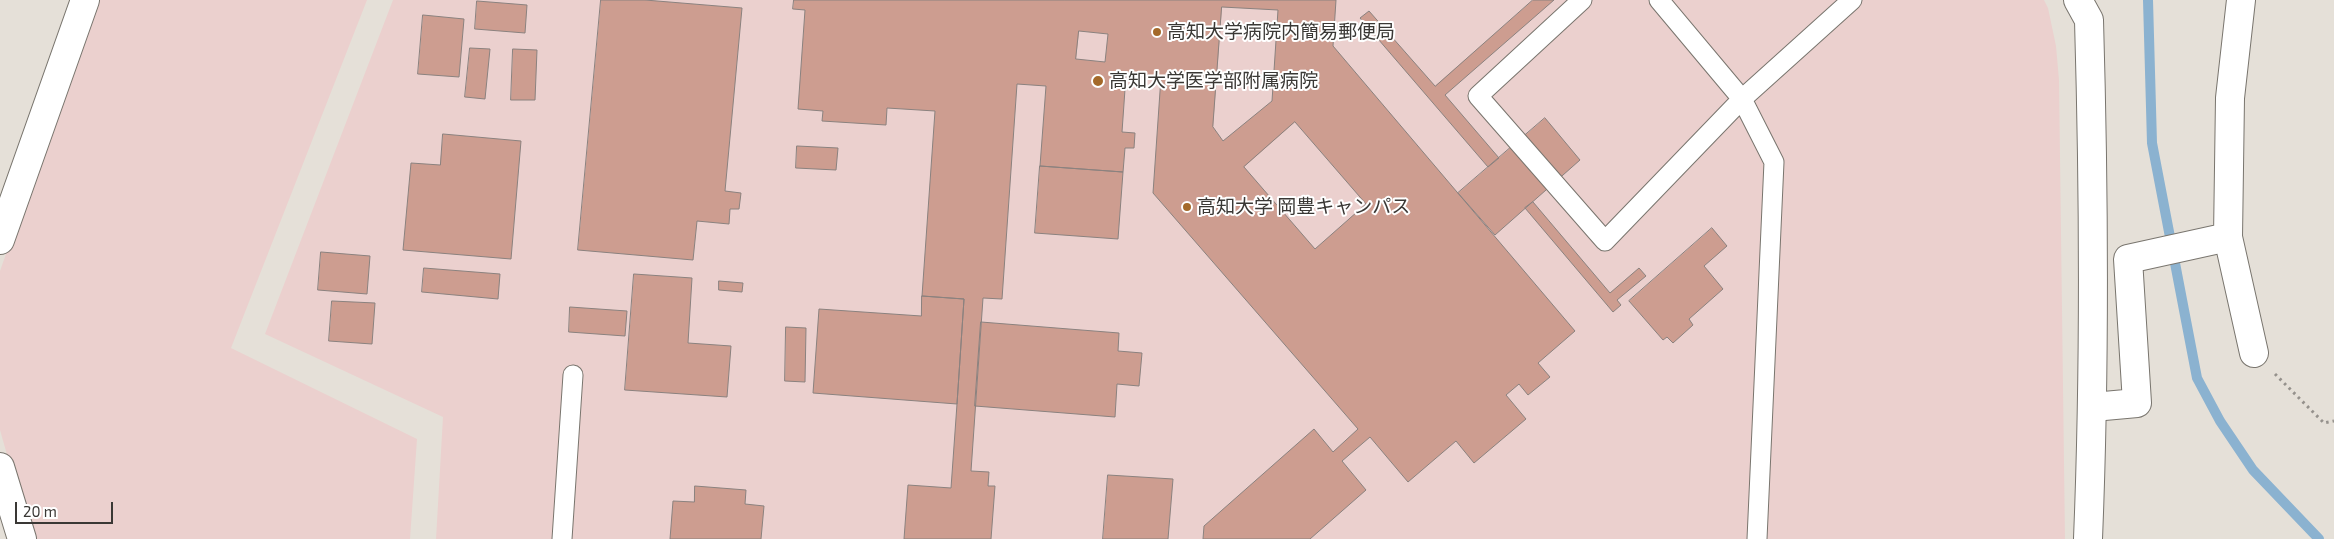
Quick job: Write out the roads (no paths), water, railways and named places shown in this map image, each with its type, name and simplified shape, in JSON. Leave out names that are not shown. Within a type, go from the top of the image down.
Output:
[{"type":"street","points":[[0,240],[86,0]]},
{"type":"street","points":[[2078,0],[2089,20],[2094,193],[2093,407],[2088,539]]},
{"type":"street","points":[[2241,0],[2230,98],[2228,237],[2254,353]]},
{"type":"street","points":[[2093,407],[2137,403],[2128,259],[2228,237]]},
{"type":"street","points":[[0,468],[22,539]]},
{"type":"lane","points":[[1582,0],[1478,96],[1605,241],[1742,99],[1852,0]]},
{"type":"lane","points":[[1659,0],[1742,99],[1774,162],[1757,539]]},
{"type":"lane","points":[[562,539],[573,375]]},
{"type":"waterway","points":[[2148,0],[2152,143],[2197,378],[2220,421],[2253,470],[2319,539]]},
{"type":"place","name":"高知大学病院内簡易郵便局","points":[[1157,32]]},
{"type":"place","name":"高知大学医学部附属病院","points":[[1098,81]]},
{"type":"place","name":"高知大学 岡豊キャンパス","points":[[1187,207]]}]
